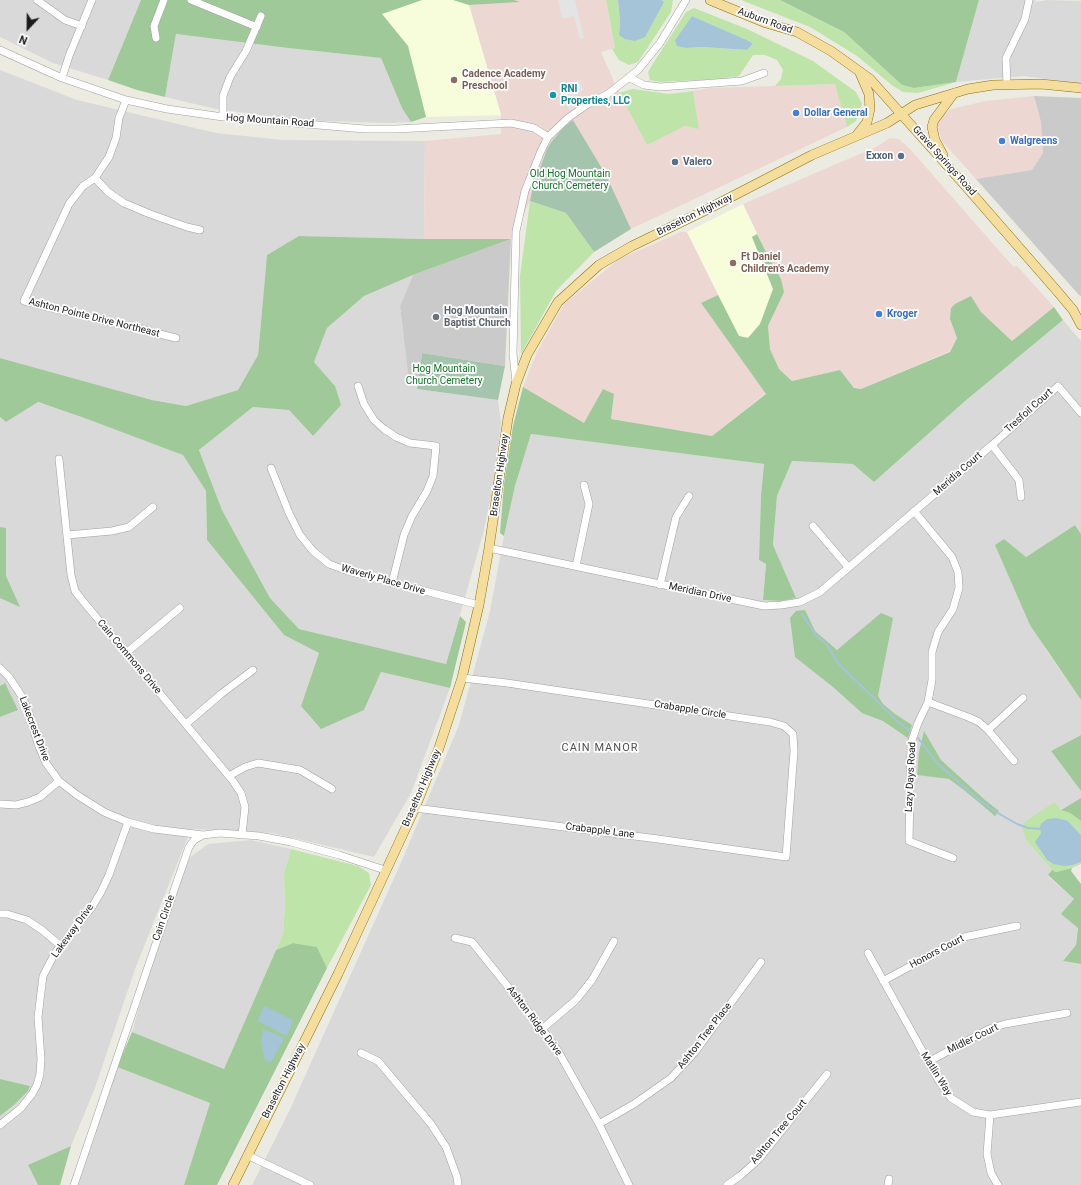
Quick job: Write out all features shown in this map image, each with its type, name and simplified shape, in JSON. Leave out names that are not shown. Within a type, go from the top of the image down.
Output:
[{"type":"main road","name":"Auburn Road","points":[[710,0],[766,23],[797,32]]},
{"type":"main road","name":"Gravel Springs Road","points":[[797,32],[831,51],[870,79],[1077,312],[1081,325]]},
{"type":"main road","points":[[856,136],[866,122],[870,109],[869,94],[860,73]]},
{"type":"main road","name":"Braselton Highway","points":[[233,1185],[338,974],[414,808],[439,748],[462,678],[479,605],[508,418],[516,384],[527,355],[558,302],[599,265],[632,246],[704,211],[812,155],[887,123],[915,105],[974,88],[1040,84],[1081,88]]},
{"type":"main road","points":[[950,169],[935,140],[932,127],[938,114],[954,93]]},
{"type":"street","points":[[36,0],[65,20],[82,26]]},
{"type":"street","points":[[62,78],[69,56],[92,0]]},
{"type":"street","points":[[156,38],[154,26],[164,0]]},
{"type":"street","points":[[191,0],[257,27]]},
{"type":"street","points":[[516,384],[513,353],[516,231],[525,191],[532,169],[548,137],[559,126],[573,114],[608,94],[630,78],[647,61],[660,43],[686,0]]},
{"type":"street","points":[[1007,85],[1006,58],[1025,19],[1029,0]]},
{"type":"street","points":[[223,118],[223,96],[230,77],[246,51],[261,16]]},
{"type":"street","name":"Hog Mountain Road","points":[[0,50],[62,78],[126,100],[167,109],[223,118],[396,129],[511,123],[534,128],[548,137]]},
{"type":"street","points":[[630,78],[644,85],[660,87],[742,81],[764,73]]},
{"type":"street","name":"Ashton Pointe Drive Northeast","points":[[126,100],[119,118],[116,138],[109,157],[95,178],[83,186],[69,204],[24,301],[176,338]]},
{"type":"street","points":[[95,178],[108,192],[124,203],[187,227],[200,230]]},
{"type":"street","points":[[358,386],[364,404],[374,420],[384,430],[410,443],[436,446],[433,476],[427,491],[412,516],[404,535],[392,583]]},
{"type":"street","name":"Tresfoil Court","points":[[992,444],[1058,386],[1081,413]]},
{"type":"street","name":"Meridia Court","points":[[914,511],[992,444],[1019,480],[1021,497]]},
{"type":"street","name":"Cain Commons Drive","points":[[59,459],[71,575],[75,591],[229,776],[241,793],[245,807],[242,835]]},
{"type":"street","name":"Waverly Place Drive","points":[[271,468],[289,513],[300,535],[313,551],[329,564],[348,571],[479,605]]},
{"type":"street","points":[[576,566],[589,504],[584,485]]},
{"type":"street","points":[[660,585],[676,517],[689,496]]},
{"type":"street","points":[[67,535],[112,531],[129,527],[153,507]]},
{"type":"street","points":[[813,526],[848,567],[914,511]]},
{"type":"street","name":"Lazy Days Road","points":[[914,511],[952,557],[958,572],[959,588],[953,609],[938,632],[932,652],[932,680],[928,702],[911,743],[909,841],[953,858]]},
{"type":"street","name":"Meridian Drive","points":[[489,548],[764,606],[800,602],[820,592],[848,567]]},
{"type":"street","points":[[126,653],[180,608]]},
{"type":"street","name":"Lakecrest Drive","points":[[0,668],[9,677],[23,698],[38,744],[46,763],[59,781],[77,795],[104,812],[128,822],[154,829],[203,836]]},
{"type":"street","points":[[186,724],[221,694],[253,670]]},
{"type":"street","name":"Crabapple Circle","points":[[462,678],[507,682],[770,722],[784,726],[793,734],[794,751],[786,857]]},
{"type":"street","points":[[988,730],[1023,698]]},
{"type":"street","points":[[928,702],[968,716],[979,722],[988,730],[1014,761]]},
{"type":"street","points":[[229,776],[246,767],[258,763],[300,770],[332,789]]},
{"type":"street","points":[[0,804],[16,805],[28,802],[40,797],[59,781]]},
{"type":"street","name":"Crabapple Lane","points":[[414,808],[786,857]]},
{"type":"street","name":"Lakeway Drive","points":[[0,1125],[21,1108],[32,1094],[40,1074],[41,1059],[38,1017],[43,976],[55,953],[92,907],[101,892],[109,875],[128,822]]},
{"type":"street","points":[[203,836],[220,833],[259,836],[291,842],[339,855],[385,870]]},
{"type":"street","name":"Cain Circle","points":[[74,1185],[190,847],[194,840],[203,836]]},
{"type":"street","points":[[0,914],[7,914],[27,920],[61,946]]},
{"type":"street","name":"Honors Court","points":[[883,981],[964,937],[1017,926]]},
{"type":"street","name":"Ashton Ridge Drive","points":[[455,938],[472,942],[558,1051],[599,1124],[627,1184]]},
{"type":"street","points":[[542,1029],[576,1000],[592,980],[614,941]]},
{"type":"street","name":"Matlin Way","points":[[868,953],[939,1082],[951,1098],[973,1112],[990,1115],[1081,1102]]},
{"type":"street","name":"Ashton Tree Place","points":[[599,1124],[634,1104],[671,1078],[695,1052],[761,962]]},
{"type":"street","name":"Midler Court","points":[[928,1062],[989,1029],[1005,1024],[1067,1013]]},
{"type":"street","points":[[361,1053],[378,1061],[431,1124],[446,1147],[457,1177],[458,1185]]},
{"type":"street","name":"Ashton Tree Court","points":[[727,1185],[740,1176],[759,1159],[827,1074]]},
{"type":"street","points":[[990,1115],[988,1154],[991,1173],[998,1185]]},
{"type":"street","points":[[247,1155],[310,1185]]},
{"type":"shaded area","points":[[0,0],[141,0],[108,80],[53,63],[0,37]]},
{"type":"shaded area","name":"Cadence Academy Preschool","points":[[422,0],[453,0],[469,5],[501,115],[426,117],[408,46],[382,14]]},
{"type":"shaded area","points":[[514,0],[606,0],[615,48],[601,52],[619,93],[647,145],[685,126],[699,129],[693,91],[709,88],[835,84],[847,127],[631,229],[606,175],[573,120],[564,127],[552,141],[532,191],[530,201],[511,239],[424,239],[425,141],[501,134],[501,114],[469,5],[518,2]]},
{"type":"shaded area","points":[[558,0],[575,0],[584,38],[580,39],[574,16],[562,19]]},
{"type":"shaded area","points":[[979,0],[1035,0],[1035,2],[1048,0],[1081,1],[1081,84],[1024,76],[956,82]]},
{"type":"shaded area","points":[[176,34],[381,58],[402,107],[411,122],[389,123],[296,120],[216,109],[165,97]]},
{"type":"shaded area","points":[[0,70],[77,100],[216,133],[283,140],[425,141],[424,239],[300,236],[267,255],[258,355],[238,390],[186,406],[152,400],[0,358]]},
{"type":"shaded area","points":[[579,80],[584,90],[572,98],[576,107],[570,111],[564,99],[562,88]]},
{"type":"shaded area","points":[[1034,96],[1041,122],[1043,153],[1032,170],[976,179],[942,141],[937,126],[939,118],[951,109],[986,101]]},
{"type":"shaded area","points":[[1034,96],[1081,98],[1081,296],[976,179],[1032,170],[1043,153],[1041,122]]},
{"type":"shaded area","points":[[890,138],[899,139],[910,149],[1001,253],[1014,267],[1017,266],[1054,307],[1012,341],[981,312],[971,296],[950,319],[957,338],[950,351],[861,389],[854,388],[840,370],[792,381],[779,369],[770,349],[768,326],[773,316],[781,279],[770,260],[743,204],[876,147]]},
{"type":"shaded area","name":"Ft Daniel Children's Academy","points":[[743,204],[757,234],[752,237],[773,289],[760,324],[748,338],[739,336],[687,232]]},
{"type":"shaded area","points":[[681,232],[687,232],[718,295],[701,303],[766,393],[712,436],[611,419],[614,394],[584,423],[523,387],[537,352],[564,304],[619,259]]},
{"type":"shaded area","points":[[511,239],[505,366],[422,353],[418,381],[409,381],[400,306],[413,275]]},
{"type":"shaded area","points":[[413,275],[400,306],[409,380],[418,381],[417,389],[498,400],[501,423],[494,482],[483,534],[446,664],[299,629],[270,598],[222,510],[199,450],[253,407],[289,410],[313,436],[335,386],[314,362],[327,328],[364,296]]},
{"type":"shaded area","points":[[1063,320],[1081,341],[1081,534],[1075,525],[1026,557],[1004,540],[1045,648],[1081,700],[1081,735],[1051,751],[1081,791],[1081,798],[1061,810],[1055,802],[1026,840],[1052,870],[1048,876],[1074,899],[1078,928],[1076,945],[1063,961],[1081,964],[1081,1185],[252,1185],[291,1107],[400,865],[459,725],[490,611],[515,486],[531,434],[764,464],[761,495],[759,560],[766,564],[763,600],[781,601],[795,598],[773,545],[777,496],[792,461],[854,464],[874,482],[964,402]]},
{"type":"shaded area","points":[[37,402],[183,454],[206,491],[207,540],[284,635],[319,653],[301,706],[364,710],[381,672],[450,688],[411,793],[374,857],[272,833],[191,829],[135,969],[95,1088],[71,1146],[28,1165],[38,1185],[0,1185],[0,1116],[28,1091],[30,1086],[0,1079],[0,717],[17,709],[4,683],[0,686],[0,417],[6,422]]},
{"type":"shaded area","points":[[251,840],[291,849],[284,873],[285,905],[283,934],[224,1069],[132,1032],[149,972],[189,858],[208,844]]},
{"type":"shaded area","points":[[117,1067],[210,1103],[184,1185],[77,1185]]},
{"type":"green space","points":[[141,0],[422,0],[382,14],[408,46],[426,117],[411,122],[402,108],[381,58],[176,34],[165,97],[137,90],[108,80]]},
{"type":"green space","points":[[453,0],[514,0],[520,2],[469,5]]},
{"type":"green space","points":[[606,0],[618,0],[620,22],[619,35],[664,2],[662,0],[673,0],[671,12],[638,62],[629,65],[619,60],[612,49],[615,48]]},
{"type":"green space","points":[[741,0],[780,0],[844,32],[902,85],[914,88],[956,82],[918,93],[903,92],[893,86],[857,56],[810,27]]},
{"type":"green space","points":[[780,0],[979,0],[956,82],[914,88],[902,85],[844,32]]},
{"type":"green space","points":[[694,8],[747,29],[813,61],[856,92],[862,104],[856,121],[847,127],[835,84],[775,86],[781,79],[783,70],[777,60],[765,55],[753,55],[739,76],[721,79],[660,82],[650,80],[648,72],[686,12]],"holes":[[[692,16],[753,44],[747,50],[702,47],[686,48],[675,40]]]},
{"type":"green space","points":[[633,89],[669,94],[693,91],[699,129],[685,126],[647,145],[619,93]]},
{"type":"green space","name":"Old Hog Mountain Church Cemetery","points":[[573,120],[606,175],[631,229],[594,252],[566,213],[530,201],[532,191],[547,149],[564,127]]},
{"type":"green space","points":[[530,201],[566,213],[594,252],[556,291],[521,354],[520,276]]},
{"type":"green space","points":[[757,234],[781,279],[784,292],[768,326],[770,349],[779,369],[792,381],[840,370],[854,388],[861,389],[950,352],[957,338],[950,319],[951,308],[955,304],[971,296],[981,312],[1012,341],[1054,307],[1063,320],[964,402],[874,482],[853,464],[792,461],[777,496],[773,545],[796,598],[781,601],[763,600],[766,564],[759,560],[761,495],[764,464],[531,434],[515,486],[504,536],[500,533],[504,484],[513,426],[523,387],[584,423],[603,389],[614,394],[611,419],[712,436],[766,394],[701,303],[718,295],[739,336],[748,338],[760,324],[773,289],[752,237]]},
{"type":"green space","points":[[299,236],[424,239],[511,239],[413,275],[364,296],[327,328],[314,362],[335,386],[341,405],[313,436],[289,410],[253,407],[199,450],[222,510],[270,598],[299,629],[446,664],[460,616],[466,622],[450,688],[381,672],[364,710],[321,729],[301,706],[319,653],[284,635],[207,540],[206,491],[183,455],[38,402],[6,422],[0,417],[0,358],[152,400],[186,406],[238,390],[258,355],[267,255]]},
{"type":"green space","name":"Hog Mountain Church Cemetery","points":[[422,353],[505,366],[498,400],[417,389]]},
{"type":"green space","points":[[1075,525],[1081,534],[1081,700],[1030,625],[995,545],[1004,539],[1026,557]]},
{"type":"green space","points":[[0,527],[6,528],[6,576],[20,607],[0,598]]},
{"type":"green space","points":[[805,610],[815,631],[837,650],[881,613],[893,618],[878,696],[883,704],[912,725],[908,738],[883,721],[862,713],[833,687],[795,657],[790,618],[796,611]]},
{"type":"green space","points":[[5,683],[18,710],[0,717],[0,686]]},
{"type":"green space","points":[[924,731],[941,760],[999,811],[995,816],[949,779],[917,775],[919,752]]},
{"type":"green space","points":[[1081,735],[1081,791],[1051,751]]},
{"type":"green space","points":[[1081,798],[1081,821],[1070,813],[1061,810]]},
{"type":"green space","points":[[1055,802],[1061,810],[1070,813],[1081,821],[1081,835],[1068,821],[1042,831],[1038,837],[1042,853],[1047,860],[1053,864],[1073,865],[1081,862],[1081,864],[1072,868],[1056,872],[1052,870],[1026,840],[1022,826],[1027,820]]},
{"type":"green space","points":[[291,849],[358,866],[369,873],[371,885],[327,968],[317,947],[293,943],[276,950],[283,934],[285,905],[284,873]]},
{"type":"green space","points":[[1072,868],[1071,871],[1081,884],[1081,964],[1063,961],[1076,945],[1078,928],[1061,914],[1074,899],[1048,875],[1052,870],[1056,872]]},
{"type":"green space","points":[[293,943],[317,947],[327,968],[217,1185],[184,1185],[210,1103],[117,1067],[132,1032],[224,1069],[276,950]]},
{"type":"green space","points":[[0,1079],[30,1086],[28,1091],[14,1105],[0,1116]]},
{"type":"green space","points":[[71,1146],[60,1185],[38,1185],[28,1165]]},
{"type":"water","points":[[618,0],[662,0],[664,2],[645,37],[635,41],[625,39],[619,35],[620,22]]},
{"type":"water","points":[[692,16],[753,44],[747,50],[702,47],[686,48],[677,46],[675,40]]},
{"type":"water","points":[[1057,818],[1068,821],[1081,835],[1081,862],[1064,866],[1053,864],[1047,860],[1035,842],[1041,833],[1040,826],[1042,823],[1047,819]]},
{"type":"water","points":[[264,1006],[293,1020],[287,1036],[258,1021]]},
{"type":"water","points":[[263,1029],[284,1038],[271,1062],[265,1060],[261,1042]]},
{"type":"waterway","points":[[802,614],[816,635],[827,645],[838,663],[897,721],[910,731]]},
{"type":"waterway","points":[[918,738],[937,763],[979,800],[1017,824],[1028,828],[1042,829]]},
{"type":"place","name":"Cadence Academy Preschool","points":[[454,80]]},
{"type":"place","name":"RNI Properties, LLC","points":[[553,95]]},
{"type":"place","name":"Dollar General","points":[[796,113]]},
{"type":"place","name":"Walgreens","points":[[1002,141]]},
{"type":"place","name":"Exxon","points":[[901,156]]},
{"type":"place","name":"Valero","points":[[675,162]]},
{"type":"place","name":"Ft Daniel Children's Academy","points":[[733,263]]},
{"type":"place","name":"Kroger","points":[[879,314]]},
{"type":"place","name":"Hog Mountain Baptist Church","points":[[436,317]]},
{"type":"district","name":"CAIN MANOR","points":[[600,748]]}]
